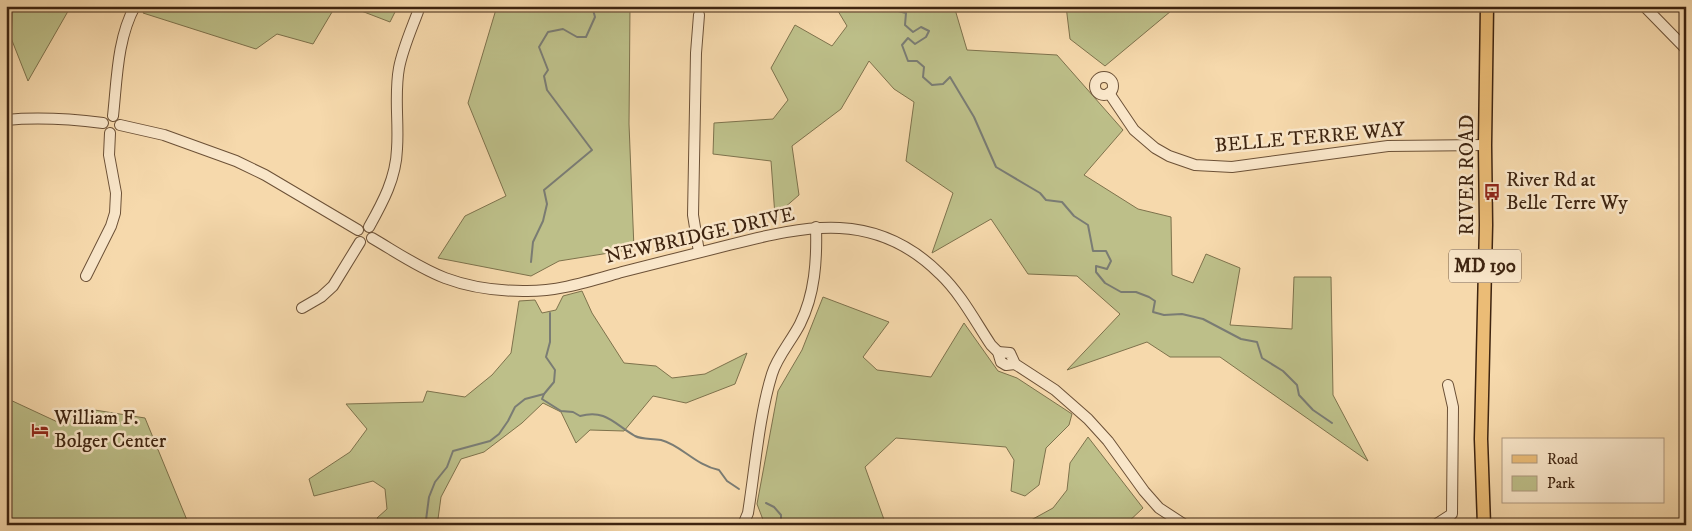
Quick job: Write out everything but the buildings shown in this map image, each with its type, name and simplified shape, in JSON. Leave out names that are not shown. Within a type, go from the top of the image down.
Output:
[{"type":"main road","name":"RIVER ROAD","points":[[1484,525],[1481,439],[1486,225],[1487,6]]},
{"type":"street","points":[[112,116],[121,48],[126,27],[135,6]]},
{"type":"street","points":[[369,227],[385,200],[392,178],[397,149],[396,95],[399,68],[420,6]]},
{"type":"street","points":[[1644,6],[1686,49]]},
{"type":"street","points":[[699,15],[696,53],[693,215],[700,252]]},
{"type":"street","name":"BELLE TERRE WAY","points":[[1109,93],[1134,130],[1155,148],[1169,156],[1195,165],[1232,167],[1388,146],[1485,145]]},
{"type":"street","points":[[112,116],[119,120],[120,126],[116,132],[110,133],[104,129],[103,123],[108,117],[112,116]]},
{"type":"street","points":[[6,120],[22,118],[80,120],[103,123]]},
{"type":"street","points":[[120,126],[164,135],[236,161],[265,175],[358,230]]},
{"type":"street","points":[[86,276],[111,226],[115,213],[116,193],[109,156],[110,133]]},
{"type":"street","points":[[364,226],[369,227],[372,232],[372,238],[366,243],[360,242],[356,236],[358,230],[364,226]]},
{"type":"street","points":[[743,525],[748,513],[772,372],[800,323],[812,291],[816,252],[816,227]]},
{"type":"street","name":"NEWBRIDGE DRIVE","points":[[372,238],[422,267],[446,278],[482,288],[523,292],[567,287],[778,232],[816,227],[844,227],[871,232],[899,244],[926,260],[955,291],[998,352],[1002,364],[1016,364],[1055,390],[1088,419],[1108,441],[1144,492],[1159,508],[1185,525]]},
{"type":"street","points":[[302,308],[321,297],[333,286],[360,242]]},
{"type":"street","points":[[1435,525],[1452,514],[1453,407],[1448,385]]},
{"type":"green space","points":[[13,6],[71,6],[28,81],[11,38]]},
{"type":"green space","points":[[147,6],[240,6],[248,9],[249,6],[398,6],[390,22],[351,7],[335,7],[313,44],[277,34],[256,49],[143,13]]},
{"type":"green space","points":[[497,6],[630,6],[629,124],[634,249],[559,261],[531,276],[438,258],[465,216],[506,196],[468,103]]},
{"type":"green space","points":[[835,6],[954,6],[967,50],[1057,55],[1123,130],[1084,175],[1138,209],[1171,217],[1172,275],[1193,283],[1206,254],[1240,268],[1230,325],[1292,329],[1294,277],[1331,277],[1333,395],[1368,461],[1220,357],[1170,357],[1147,342],[1067,370],[1120,314],[1077,276],[1028,274],[991,219],[932,253],[953,193],[906,161],[914,102],[894,89],[869,61],[841,109],[792,146],[799,195],[775,216],[771,161],[713,154],[714,123],[773,119],[788,100],[771,68],[795,25],[832,46],[847,26]]},
{"type":"green space","points":[[1066,6],[1177,6],[1105,66],[1070,39]]},
{"type":"green space","points":[[582,291],[592,313],[624,363],[656,366],[672,378],[705,374],[747,353],[735,384],[686,403],[653,396],[624,431],[590,430],[576,443],[561,412],[543,403],[522,423],[484,452],[461,459],[441,497],[438,519],[418,525],[382,525],[377,518],[387,509],[385,489],[373,481],[314,496],[309,479],[350,452],[367,429],[346,404],[423,402],[427,391],[465,397],[492,375],[511,353],[519,301],[535,300],[542,313],[556,310],[563,296]]},
{"type":"green space","points":[[823,297],[889,322],[863,357],[877,370],[931,377],[964,323],[998,371],[1017,378],[1072,414],[1069,425],[1046,448],[1039,485],[1025,496],[1011,491],[1014,460],[1006,447],[896,438],[865,467],[886,525],[765,525],[757,504],[778,391],[802,350]]},
{"type":"green space","name":"William F. Bolger Center","points":[[6,398],[64,425],[67,414],[82,408],[145,418],[189,525],[6,525]]},
{"type":"green space","points":[[1088,437],[1143,508],[1125,525],[1022,525],[1053,508],[1067,490],[1070,463]]},
{"type":"waterway","points":[[531,262],[533,242],[543,221],[547,204],[544,190],[592,150],[547,90],[544,76],[548,70],[539,47],[548,32],[563,29],[577,37],[586,37],[595,17],[592,6]]},
{"type":"waterway","points":[[887,6],[890,9],[906,13],[905,25],[913,32],[921,27],[929,31],[926,37],[915,44],[908,38],[902,45],[908,61],[917,61],[924,67],[923,77],[932,85],[943,84],[950,77],[974,117],[996,167],[1040,193],[1046,200],[1062,202],[1074,216],[1088,225],[1093,251],[1106,251],[1111,261],[1107,269],[1096,266],[1096,272],[1105,283],[1121,292],[1136,292],[1149,297],[1155,301],[1153,312],[1164,315],[1182,314],[1203,319],[1241,339],[1257,342],[1262,358],[1283,371],[1297,385],[1299,395],[1313,410],[1332,423]]},
{"type":"waterway","points":[[933,6],[938,11],[940,6]]},
{"type":"waterway","points":[[426,520],[429,497],[435,482],[447,467],[453,451],[490,441],[499,434],[515,407],[525,399],[544,394],[554,382],[555,370],[546,357],[550,342],[550,313]]},
{"type":"waterway","points":[[544,394],[542,399],[561,411],[573,412],[580,416],[597,414],[609,419],[635,436],[661,440],[675,446],[703,464],[719,470],[727,481],[739,489]]},
{"type":"waterway","points":[[766,503],[774,507],[781,515],[781,523],[783,525]]},
{"type":"waterway","points":[[790,525],[794,523],[801,525]]},
{"type":"place","name":"River Rd at Belle Terre Wy","points":[[1492,192]]},
{"type":"place","name":"William F. Bolger Center","points":[[40,430]]}]
